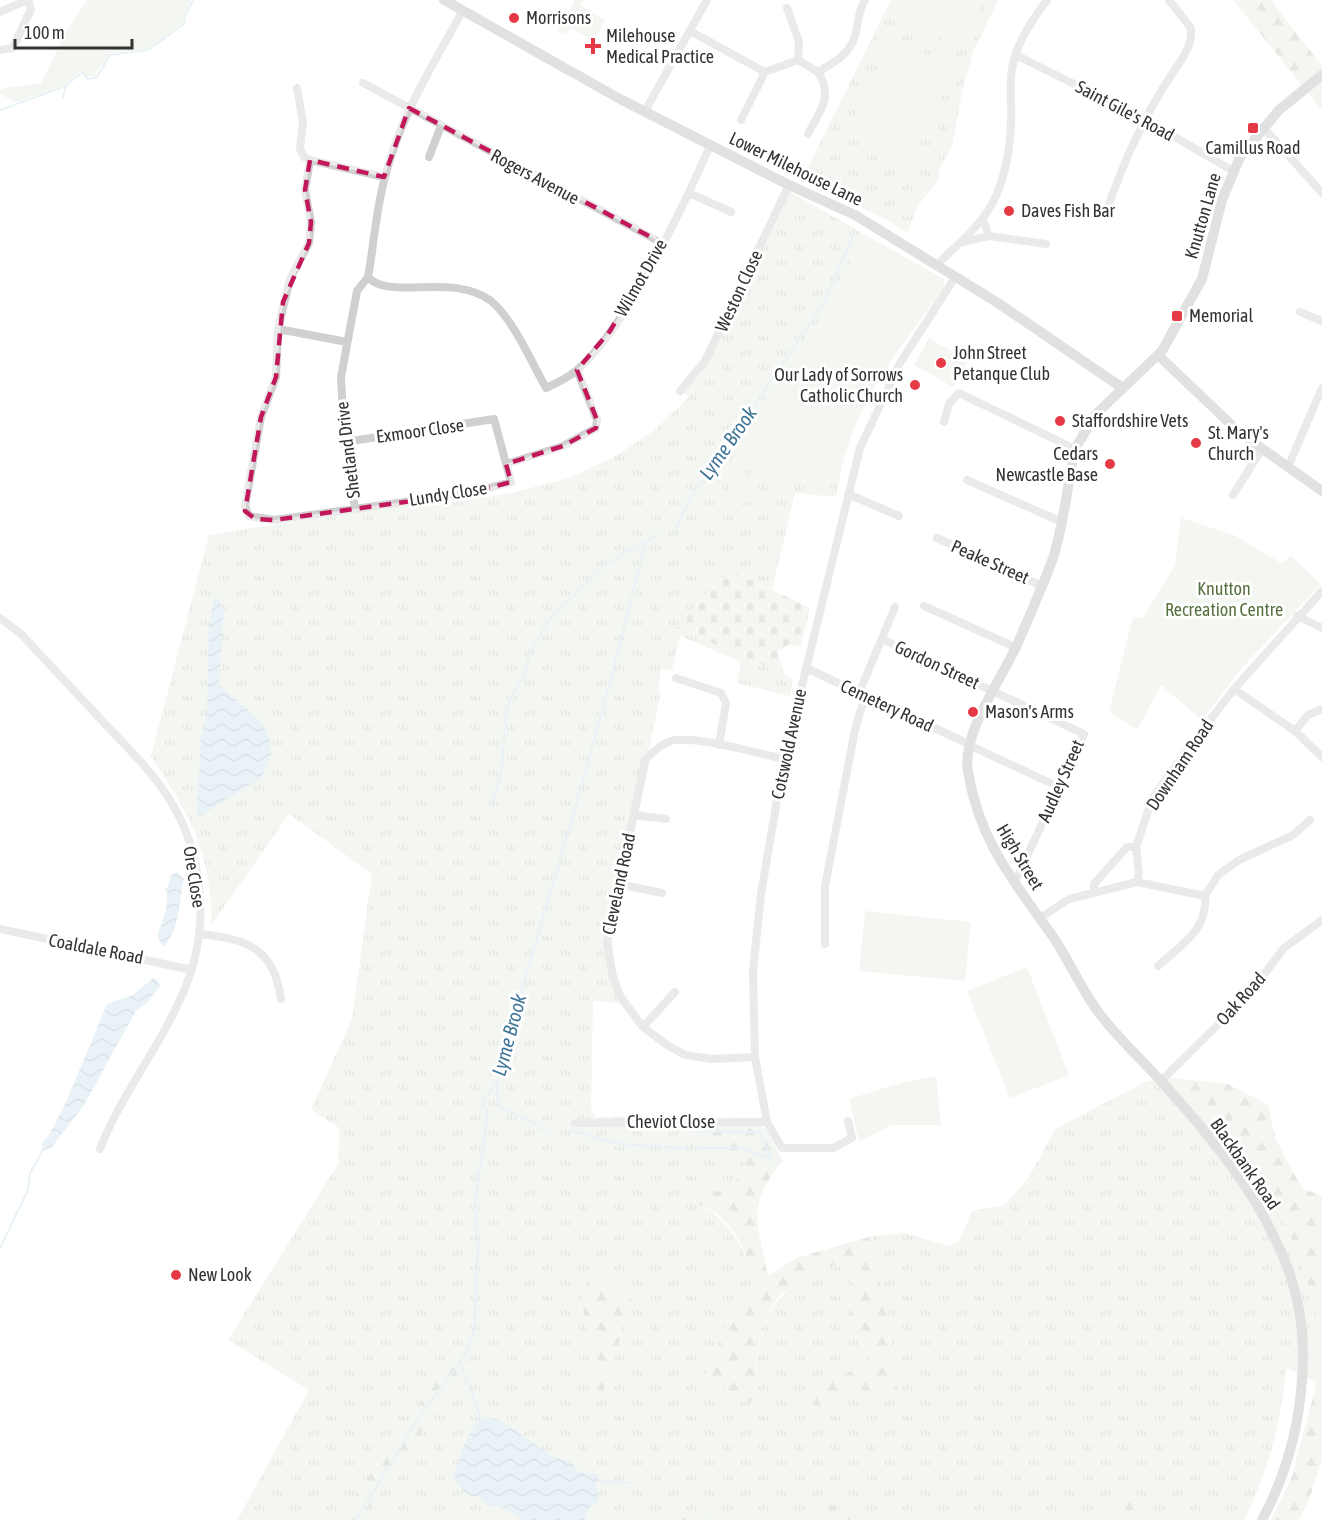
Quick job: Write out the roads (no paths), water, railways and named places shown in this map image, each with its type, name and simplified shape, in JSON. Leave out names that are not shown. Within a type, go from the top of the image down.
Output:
[{"type":"main road","name":"Lower Milehouse Lane","points":[[444,0],[609,94],[789,185],[855,215],[956,276],[1121,387]]},
{"type":"main road","name":"Knutton Lane","points":[[1159,356],[1202,279],[1222,200],[1233,171],[1263,127],[1322,75]]},
{"type":"main road","points":[[1075,449],[1089,422],[1121,387],[1159,356],[1240,433],[1322,490]]},
{"type":"main road","name":"High Street","points":[[1075,449],[1062,522],[1042,586],[1016,647],[969,745],[967,768],[979,820],[989,845],[1014,884],[1059,945],[1090,1000],[1111,1027]]},
{"type":"main road","name":"Blackbank Road","points":[[1111,1027],[1161,1081],[1226,1158],[1260,1209],[1289,1270],[1299,1321],[1302,1374],[1295,1428],[1276,1495],[1262,1520]]},
{"type":"street","points":[[0,12],[27,0],[31,9],[14,48],[0,50]]},
{"type":"street","points":[[645,111],[707,0]]},
{"type":"street","points":[[818,72],[841,59],[856,32],[858,13],[865,0]]},
{"type":"street","points":[[937,265],[983,219],[996,196],[1007,161],[1011,123],[1010,83],[1016,55],[1036,15],[1047,0]]},
{"type":"street","points":[[1107,210],[1122,167],[1154,101],[1187,50],[1192,34],[1191,28],[1169,0]]},
{"type":"street","points":[[787,8],[799,42],[798,60]]},
{"type":"street","points":[[368,277],[384,177],[409,108],[463,10]]},
{"type":"street","points":[[690,31],[765,72]]},
{"type":"street","name":"Saint Gile's Road","points":[[1016,55],[1146,120],[1233,171]]},
{"type":"street","points":[[798,60],[818,72],[825,85],[827,96],[808,134]]},
{"type":"street","points":[[741,120],[765,72],[798,60]]},
{"type":"street","name":"Rogers Avenue","points":[[363,82],[662,243]]},
{"type":"street","points":[[297,88],[303,122],[300,149],[304,157],[384,177]]},
{"type":"street","points":[[810,104],[820,109]]},
{"type":"street","points":[[429,157],[441,126]]},
{"type":"street","points":[[1263,127],[1322,193]]},
{"type":"street","name":"Wilmot Drive","points":[[368,277],[375,284],[386,287],[452,286],[474,290],[492,302],[504,316],[546,388],[562,381],[591,357],[621,315],[689,194],[710,146]]},
{"type":"street","points":[[310,160],[305,190],[311,222],[309,243],[290,279],[278,329],[347,342]]},
{"type":"street","name":"Weston Close","points":[[680,391],[705,361],[789,185]]},
{"type":"street","points":[[689,194],[731,212]]},
{"type":"street","points":[[983,219],[989,236]]},
{"type":"street","points":[[958,243],[989,236],[1046,244]]},
{"type":"street","name":"Cotswold Avenue","points":[[848,1121],[852,1138],[833,1149],[782,1148],[767,1122],[755,1058],[753,971],[761,894],[784,759],[860,447],[900,363],[956,276]]},
{"type":"street","name":"Shetland Drive","points":[[278,329],[276,377],[261,417],[245,506],[246,513],[255,519],[274,520],[355,508],[341,400],[347,342],[357,291],[368,277]]},
{"type":"street","points":[[1300,312],[1322,321]]},
{"type":"street","points":[[506,464],[563,446],[596,428],[597,420],[577,370]]},
{"type":"street","points":[[1288,467],[1322,388]]},
{"type":"street","points":[[944,422],[949,404],[958,393],[1075,449]]},
{"type":"street","name":"Lundy Close","points":[[355,508],[493,488],[511,482],[494,420]]},
{"type":"street","name":"Exmoor Close","points":[[345,442],[494,420]]},
{"type":"street","points":[[1233,495],[1262,449]]},
{"type":"street","points":[[967,480],[1062,522]]},
{"type":"street","points":[[848,494],[899,516]]},
{"type":"street","name":"Peake Street","points":[[937,538],[1042,586]]},
{"type":"street","name":"Downham Road","points":[[1137,882],[1139,873],[1136,847],[1152,799],[1234,689],[1297,616],[1322,591]]},
{"type":"street","points":[[924,606],[1016,647]]},
{"type":"street","points":[[825,944],[825,886],[862,695],[895,607]]},
{"type":"street","points":[[1297,616],[1322,628]]},
{"type":"street","name":"Ore Close","points":[[0,618],[21,634],[156,779],[171,801],[194,856],[199,887],[200,934],[192,969],[177,1005],[112,1119],[100,1149]]},
{"type":"street","name":"Gordon Street","points":[[882,639],[1059,723]]},
{"type":"street","name":"Cemetery Road","points":[[806,668],[1059,787]]},
{"type":"street","points":[[676,678],[721,693],[726,703],[719,745]]},
{"type":"street","points":[[1234,689],[1294,731],[1322,757]]},
{"type":"street","points":[[1294,731],[1308,715],[1322,709]]},
{"type":"street","name":"Audley Street","points":[[1014,884],[1084,734],[1059,723]]},
{"type":"street","name":"Cleveland Road","points":[[755,1058],[712,1059],[685,1055],[643,1027],[620,996],[613,978],[607,942],[645,760],[657,749],[676,740],[719,745],[784,759]]},
{"type":"street","points":[[634,814],[666,819]]},
{"type":"street","points":[[1158,966],[1195,933],[1207,911],[1206,896],[1218,875],[1239,860],[1293,835],[1310,820]]},
{"type":"street","points":[[1094,893],[1094,884],[1127,847],[1136,847]]},
{"type":"street","points":[[1040,918],[1069,899],[1137,882],[1206,896]]},
{"type":"street","points":[[619,884],[662,893]]},
{"type":"street","name":"Oak Road","points":[[1161,1081],[1250,993],[1284,948],[1322,920]]},
{"type":"street","name":"Coaldale Road","points":[[0,929],[192,969]]},
{"type":"street","points":[[200,934],[237,939],[256,948],[272,963],[279,981],[281,999]]},
{"type":"street","points":[[643,1027],[675,992]]},
{"type":"street","name":"Cheviot Close","points":[[575,1123],[767,1122]]},
{"type":"water","points":[[214,599],[218,599],[224,610],[219,684],[262,723],[270,740],[271,754],[262,777],[201,816],[197,814],[201,735],[207,712],[209,626]]},
{"type":"water","points":[[177,872],[184,879],[178,915],[173,933],[163,947],[157,936],[166,911],[167,892],[164,888],[168,887],[171,875]]},
{"type":"water","points":[[153,978],[160,986],[148,1002],[136,1011],[84,1105],[51,1148],[42,1151],[42,1143],[49,1135],[67,1100],[107,1004],[133,995]]},
{"type":"water","points":[[484,1417],[505,1423],[552,1456],[571,1462],[578,1471],[598,1475],[595,1485],[599,1492],[598,1501],[589,1508],[584,1520],[525,1520],[500,1507],[487,1505],[479,1496],[463,1491],[454,1477],[461,1453],[473,1427]]},
{"type":"waterway","points":[[0,110],[66,86],[82,72],[88,79],[97,77],[110,55],[148,50],[184,24],[185,16],[193,0]]},
{"type":"waterway","points":[[63,97],[66,86]]},
{"type":"waterway","name":"Lyme Brook","points":[[675,531],[689,500],[720,460],[725,448],[823,305],[854,234]]},
{"type":"waterway","name":"Lyme Brook","points":[[356,1520],[417,1420],[465,1355],[474,1333],[478,1245],[475,1205],[488,1112],[483,1105],[499,1079],[504,1065],[517,1005],[586,770],[645,543],[659,533]]},
{"type":"waterway","points":[[491,805],[502,770],[506,709],[525,672],[529,656],[548,621],[603,567],[627,551],[645,543]]},
{"type":"waterway","points":[[497,1083],[498,1106],[535,1124],[548,1134]]},
{"type":"waterway","points":[[569,1130],[620,1144],[686,1148]]},
{"type":"waterway","points":[[695,1131],[760,1132],[773,1162]]},
{"type":"waterway","points":[[695,1148],[742,1148],[772,1160]]},
{"type":"waterway","points":[[0,1248],[28,1190],[30,1173],[43,1150]]},
{"type":"waterway","points":[[460,1362],[481,1419]]},
{"type":"waterway","points":[[598,1481],[630,1483]]},
{"type":"place","name":"Morrisons","points":[[514,18]]},
{"type":"place","name":"Milehouse Medical Practice","points":[[593,46]]},
{"type":"place","name":"Camillus Road","points":[[1253,128]]},
{"type":"place","name":"Daves Fish Bar","points":[[1009,211]]},
{"type":"place","name":"Memorial","points":[[1177,316]]},
{"type":"place","name":"John Street Petanque Club","points":[[941,363]]},
{"type":"place","name":"Our Lady of Sorrows Catholic Church","points":[[915,385]]},
{"type":"place","name":"Staffordshire Vets","points":[[1060,421]]},
{"type":"place","name":"St. Mary's Church","points":[[1196,443]]},
{"type":"place","name":"Cedars Newcastle Base","points":[[1110,464]]},
{"type":"place","name":"Mason's Arms","points":[[973,712]]},
{"type":"place","name":"New Look","points":[[176,1275]]},
{"type":"park label","name":"Knutton Recreation Centre","points":[[1224,599]]}]
